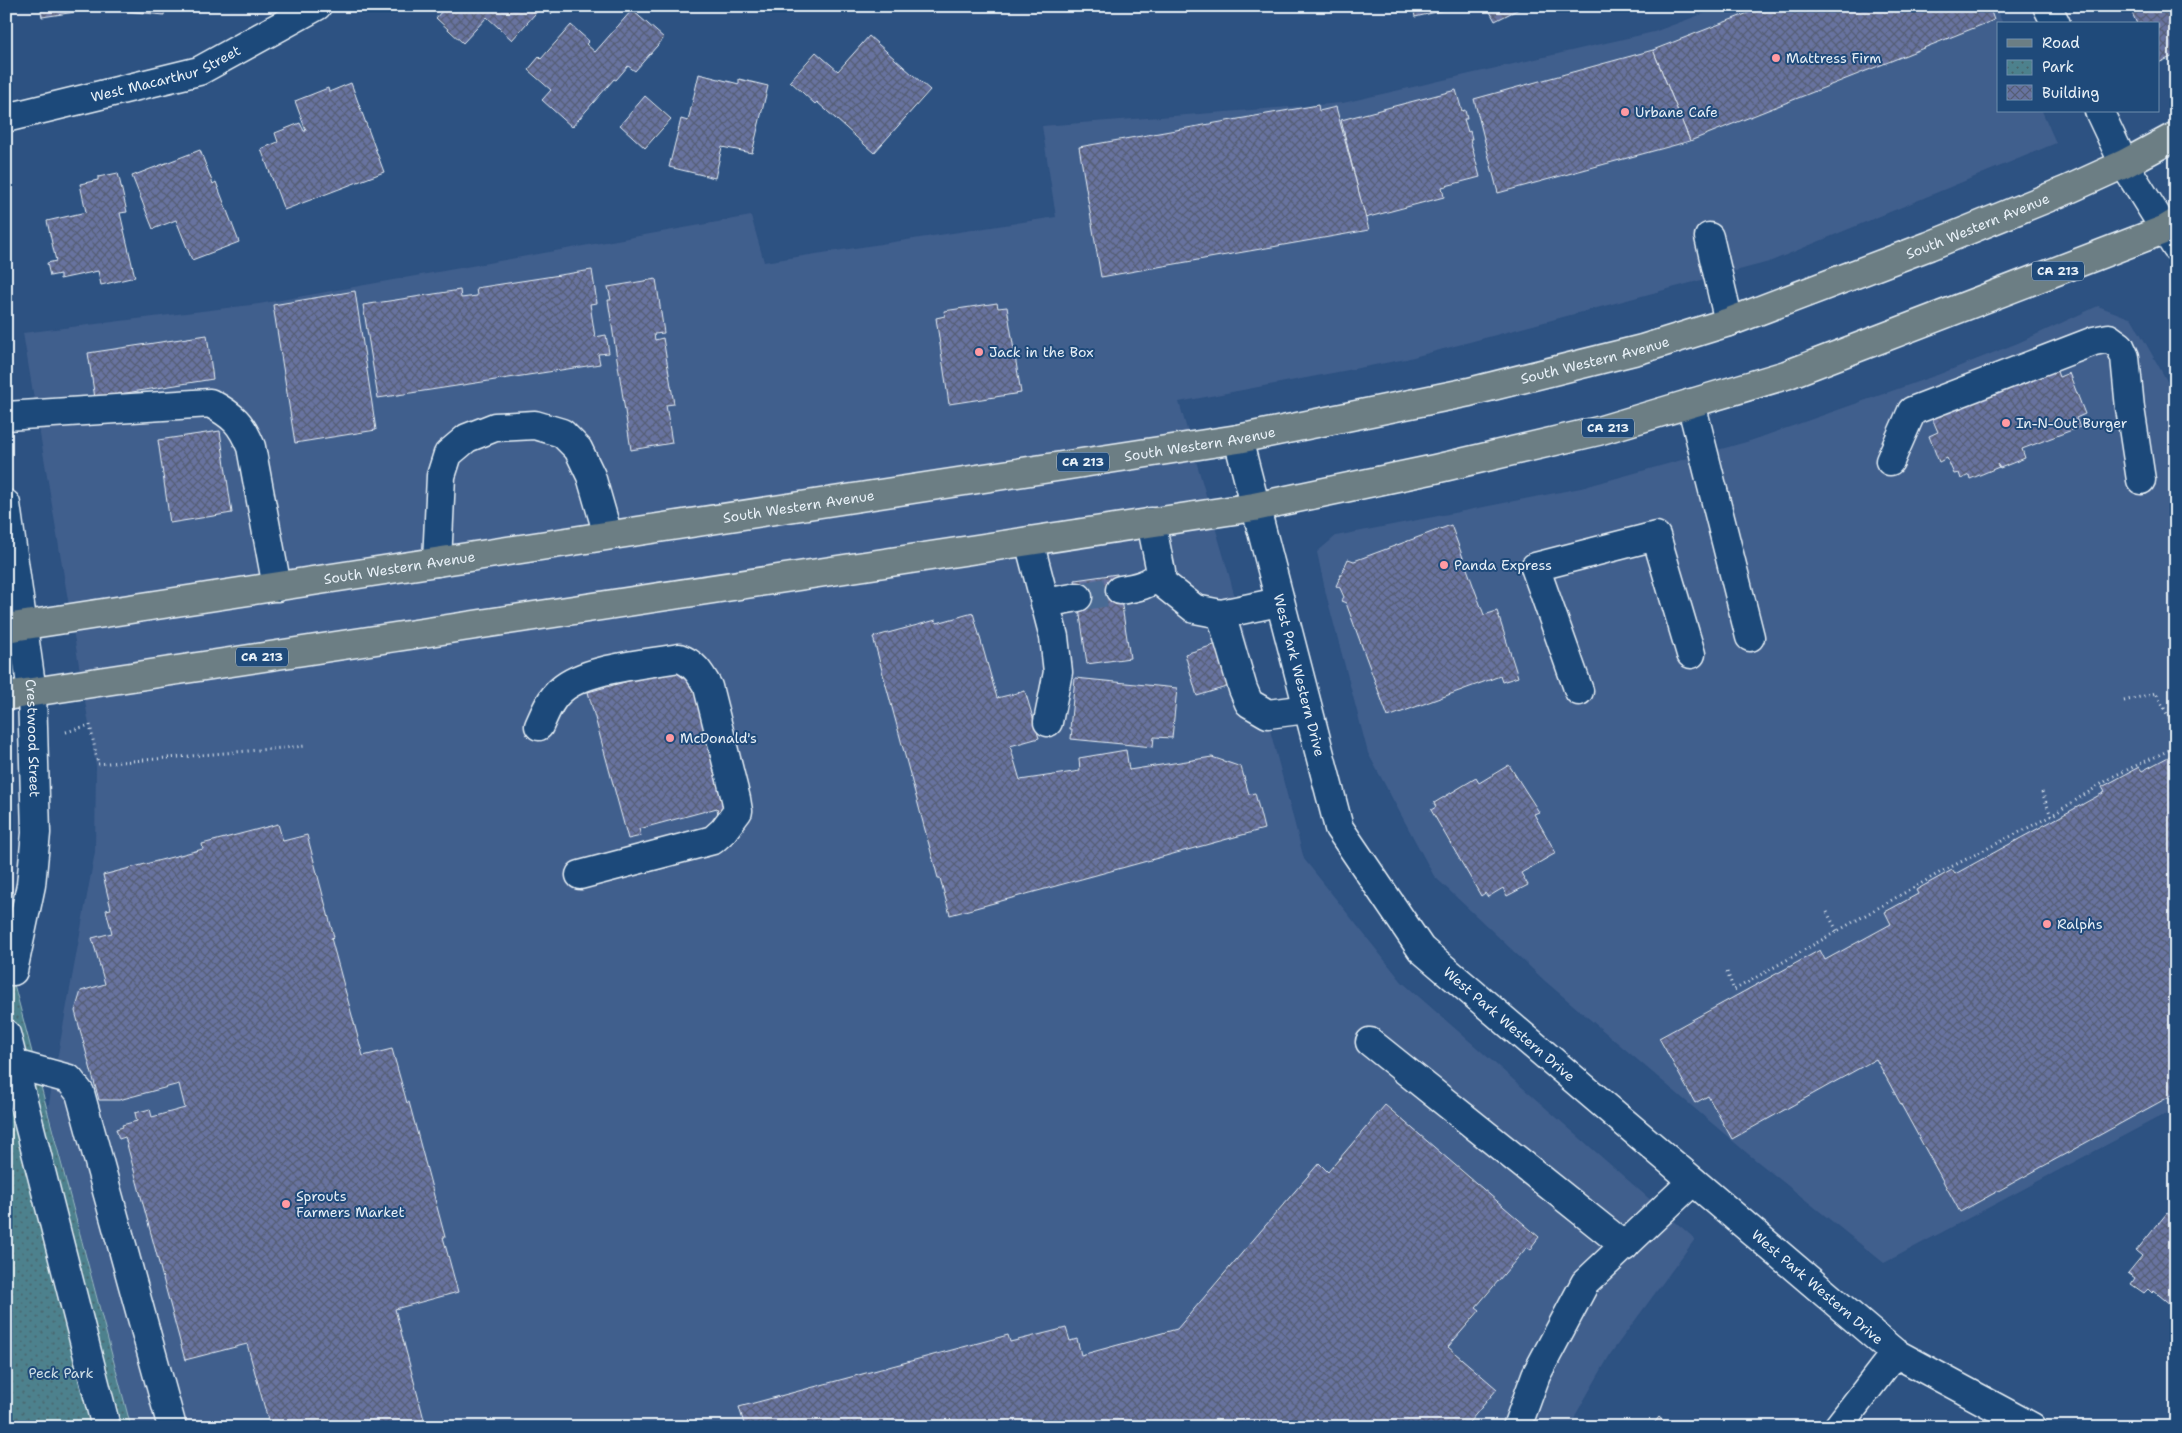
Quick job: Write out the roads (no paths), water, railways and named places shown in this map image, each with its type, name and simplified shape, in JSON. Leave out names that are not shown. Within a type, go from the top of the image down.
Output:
[{"type":"main road","name":"South Western Avenue","points":[[15,627],[1238,439],[1469,392],[1642,349],[1729,322],[1929,246],[2067,190],[2124,164],[2176,136]]},
{"type":"main road","name":"CA 213","points":[[19,694],[1254,506],[1435,470],[1598,431],[1786,375],[2172,233]]},
{"type":"street","name":"West Macarthur Street","points":[[6,118],[199,71],[317,6]]},
{"type":"street","points":[[2047,6],[2055,22]]},
{"type":"street","points":[[2099,112],[2124,164],[2172,233]]},
{"type":"street","points":[[1708,237],[1729,322]]},
{"type":"street","points":[[1890,461],[1912,411],[2109,338],[2120,346],[2125,357],[2130,408],[2141,480]]},
{"type":"street","points":[[1691,403],[1750,637]]},
{"type":"street","points":[[6,416],[210,404],[229,413],[242,426],[252,447],[276,587]]},
{"type":"street","points":[[437,562],[441,476],[448,454],[467,438],[494,427],[535,425],[562,433],[578,449],[591,476],[608,535]]},
{"type":"street","name":"West Park Western Drive","points":[[1238,439],[1339,828],[1421,949],[1895,1353],[2032,1427]]},
{"type":"street","name":"Crestwood Street","points":[[6,504],[19,694],[34,741],[36,833],[31,885],[13,971]]},
{"type":"street","points":[[1120,590],[1136,588],[1156,578],[1161,572],[1151,522]]},
{"type":"street","points":[[1579,690],[1535,567],[1656,536],[1691,654]]},
{"type":"street","points":[[1029,541],[1054,637],[1058,672],[1048,722]]},
{"type":"street","points":[[1156,578],[1195,609],[1221,614],[1279,602]]},
{"type":"street","points":[[1045,602],[1078,598]]},
{"type":"street","points":[[1221,614],[1242,689],[1249,703],[1268,714],[1307,709]]},
{"type":"street","points":[[539,726],[551,701],[561,690],[577,679],[595,673],[679,658],[690,662],[708,687],[736,799],[738,811],[734,818],[713,840],[580,875]]},
{"type":"street","points":[[6,1034],[106,1427]]},
{"type":"street","points":[[1370,1042],[1625,1246]]},
{"type":"street","points":[[14,1064],[69,1079],[80,1093],[172,1427]]},
{"type":"street","points":[[1517,1427],[1536,1375],[1585,1283],[1693,1181]]},
{"type":"street","points":[[1838,1427],[1895,1353]]},
{"type":"tunnel","points":[[1078,597],[1120,590]]},
{"type":"place","name":"Mattress Firm","points":[[1776,58]]},
{"type":"place","name":"Urbane Cafe","points":[[1625,112]]},
{"type":"place","name":"Jack in the Box","points":[[979,352]]},
{"type":"place","name":"In-N-Out Burger","points":[[2006,423]]},
{"type":"place","name":"Panda Express","points":[[1444,565]]},
{"type":"place","name":"McDonald's","points":[[670,738]]},
{"type":"place","name":"Ralphs","points":[[2047,924]]},
{"type":"place","name":"Sprouts Farmers Market","points":[[286,1204]]},
{"type":"park label","name":"Peck Park","points":[[61,1373]]}]
